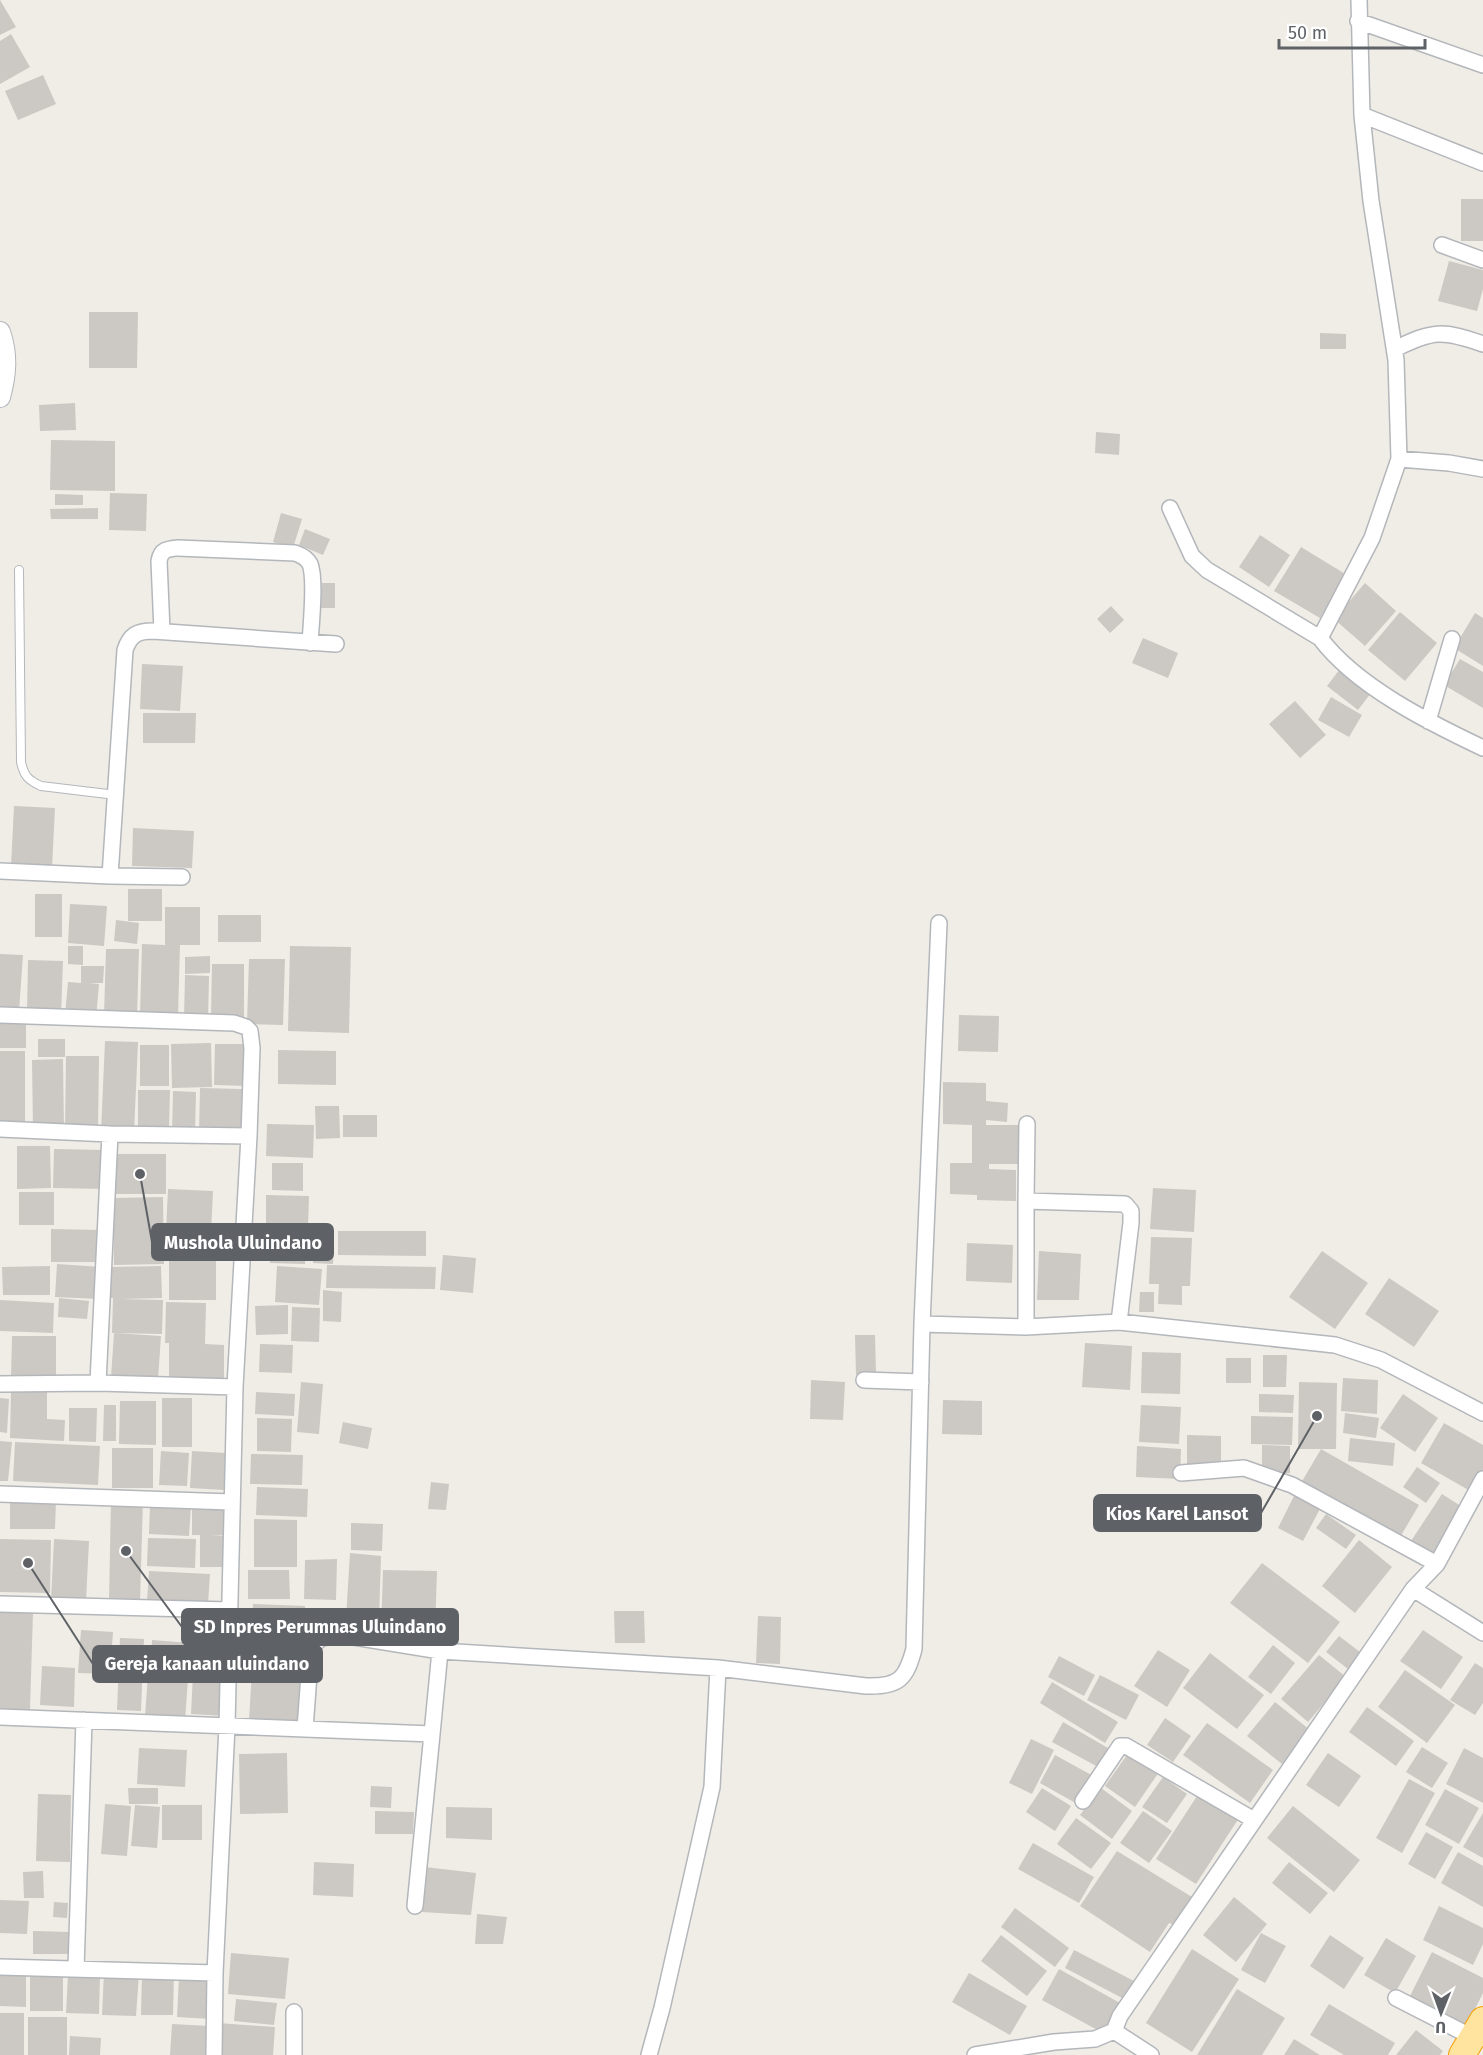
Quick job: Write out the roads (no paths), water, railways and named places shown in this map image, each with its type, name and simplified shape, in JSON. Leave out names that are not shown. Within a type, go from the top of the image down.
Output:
[{"type":"street","points":[[1320,638],[1372,538],[1399,459],[1395,349],[1371,201],[1362,115],[1359,0]]},
{"type":"street","points":[[1358,21],[1483,65]]},
{"type":"street","points":[[1362,115],[1483,163]]},
{"type":"street","points":[[1442,245],[1483,260]]},
{"type":"street","points":[[0,332],[6,358],[5,378],[0,398]]},
{"type":"street","points":[[1395,349],[1416,338],[1434,333],[1449,334],[1483,344]]},
{"type":"street","points":[[1399,459],[1449,463],[1483,469]]},
{"type":"street","points":[[1170,508],[1192,556],[1207,570],[1320,638],[1335,658],[1390,697],[1428,721],[1483,748]]},
{"type":"street","points":[[162,631],[159,561],[165,550],[178,548],[295,553],[301,555],[310,565],[312,579],[310,643]]},
{"type":"street","points":[[110,876],[125,650],[129,639],[142,631],[162,631],[336,644]]},
{"type":"street","points":[[1428,721],[1452,639]]},
{"type":"street","points":[[0,871],[182,877]]},
{"type":"street","points":[[305,1729],[313,1646],[320,1639],[333,1635],[440,1651],[718,1668],[866,1686],[881,1687],[902,1678],[909,1667],[914,1648],[922,1324],[939,923]]},
{"type":"street","points":[[0,1015],[234,1023],[250,1031],[252,1048],[249,1136],[235,1387],[227,1726],[215,1973],[214,2055]]},
{"type":"street","points":[[1026,1327],[1028,1124]]},
{"type":"street","points":[[0,1129],[110,1134],[249,1136]]},
{"type":"street","points":[[98,1383],[110,1134]]},
{"type":"street","points":[[1026,1201],[1125,1204],[1128,1206],[1132,1215],[1119,1322]]},
{"type":"street","points":[[922,1324],[1026,1327],[1119,1322],[1348,1348],[1381,1360],[1483,1413]]},
{"type":"street","points":[[864,1380],[921,1382]]},
{"type":"street","points":[[0,1384],[98,1383],[235,1387]]},
{"type":"street","points":[[1181,1473],[1244,1468],[1292,1485],[1437,1564]]},
{"type":"street","points":[[975,2055],[1054,2042],[1095,2039],[1114,2031],[1126,2007],[1413,1589],[1437,1564],[1483,1479]]},
{"type":"street","points":[[0,1494],[231,1502]]},
{"type":"street","points":[[1413,1589],[1483,1633]]},
{"type":"street","points":[[0,1604],[229,1610]]},
{"type":"street","points":[[415,1906],[440,1651]]},
{"type":"street","points":[[649,2055],[662,2008],[712,1787],[718,1668]]},
{"type":"street","points":[[0,1717],[432,1734]]},
{"type":"street","points":[[76,1969],[84,1720]]},
{"type":"street","points":[[1083,1801],[1120,1746],[1126,1746],[1254,1820]]},
{"type":"street","points":[[0,1967],[215,1973]]},
{"type":"street","points":[[1396,1998],[1473,2043]]},
{"type":"street","points":[[294,2012],[294,2055]]},
{"type":"street","points":[[1114,2031],[1151,2055]]},
{"type":"lane","points":[[20,570],[21,762],[23,774],[30,781],[41,786],[116,795]]},
{"type":"place","name":"Mushola Uluindano","points":[[140,1174]]},
{"type":"place","name":"Kios Karel Lansot","points":[[1317,1416]]},
{"type":"place","name":"SD Inpres Perumnas Uluindano","points":[[126,1551]]},
{"type":"place","name":"Gereja kanaan uluindano","points":[[28,1563]]}]
